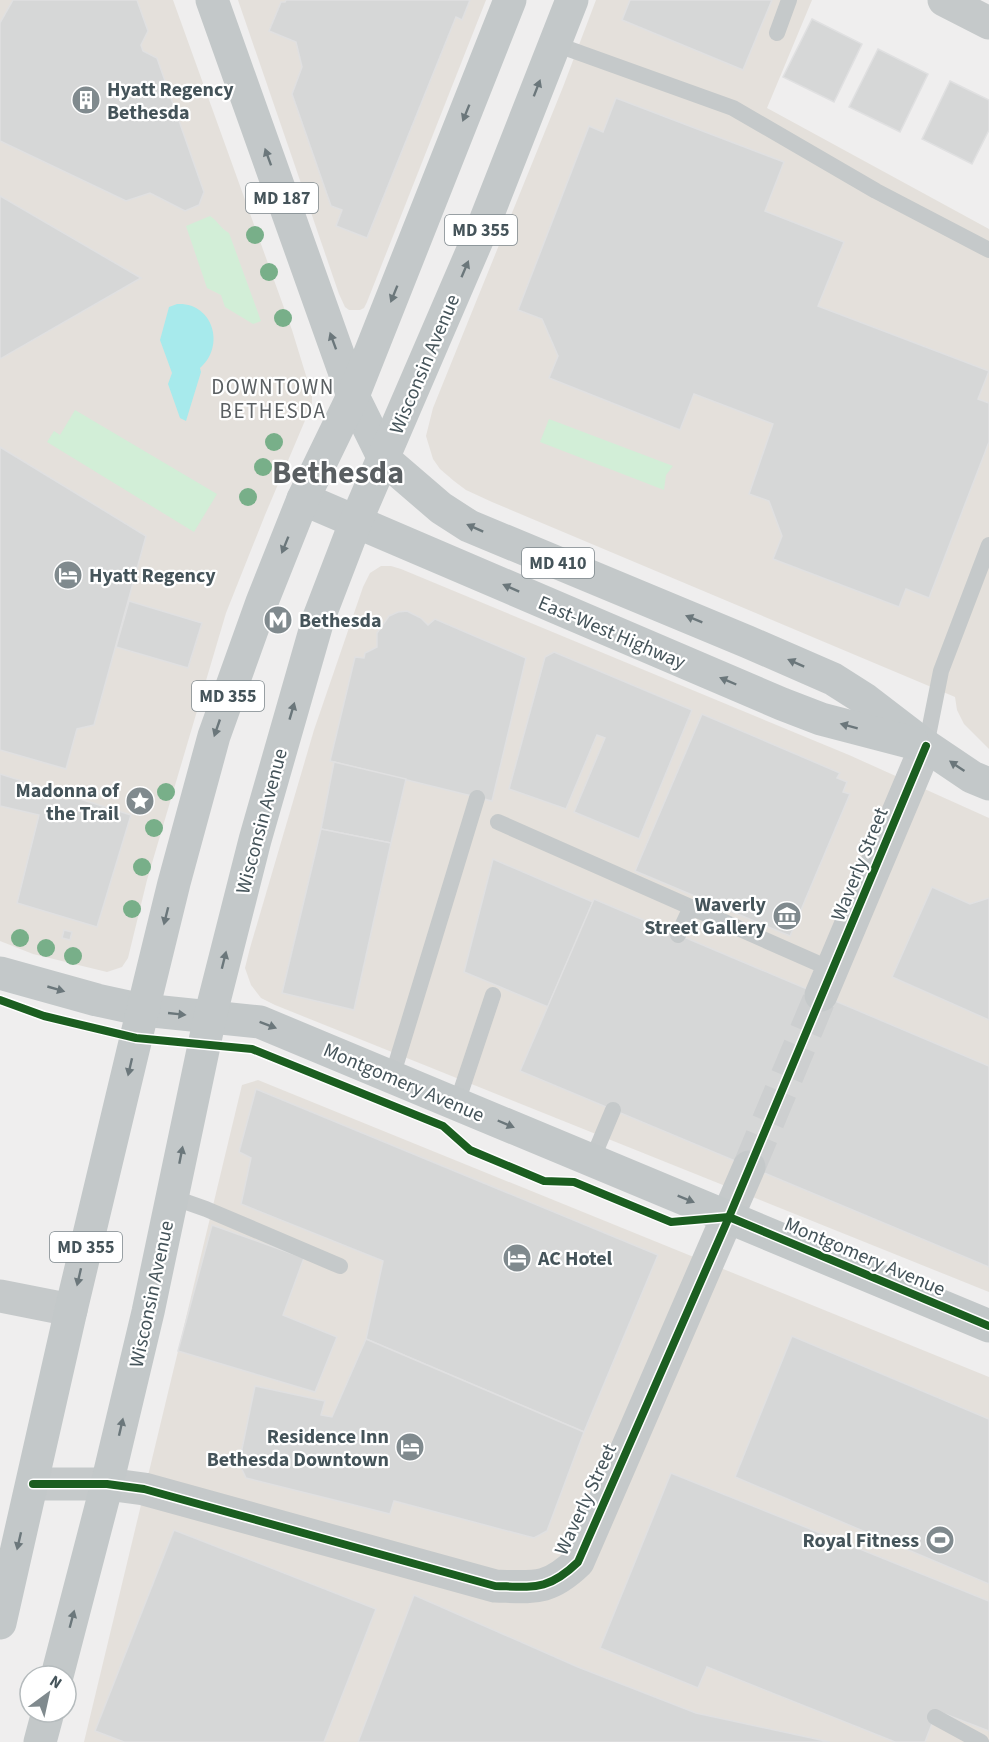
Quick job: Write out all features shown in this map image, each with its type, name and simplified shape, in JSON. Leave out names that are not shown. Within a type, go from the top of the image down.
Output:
[{"type":"main road","name":"MD 187","points":[[212,0],[353,396],[384,459]]},
{"type":"main road","name":"MD 355","points":[[0,1623],[71,1310],[143,1010],[174,883],[214,736],[262,602],[303,499],[353,396],[510,0]]},
{"type":"main road","name":"Wisconsin Avenue","points":[[60,1664],[107,1484],[148,1312],[210,1017],[255,840],[318,620],[357,521],[484,224],[572,0]]},
{"type":"main road","name":"East-West Highway","points":[[384,459],[441,508],[469,526],[833,679],[866,700],[926,746],[972,777],[989,784]]},
{"type":"main road","name":"East-West Highway","points":[[303,499],[782,704],[821,719],[926,746]]},
{"type":"main road","name":"Montgomery Avenue","points":[[0,973],[97,1000],[143,1010],[260,1022],[989,1326]]},
{"type":"main road","points":[[40,1742],[45,1724]]},
{"type":"street","points":[[944,0],[989,23]]},
{"type":"street","name":"Waverly Street","points":[[827,983],[926,746]]},
{"type":"street","name":"Waverly Street","points":[[33,1484],[107,1484],[144,1489],[495,1586],[534,1587],[550,1584],[578,1562],[749,1167]]},
{"type":"street","points":[[0,1296],[71,1310]]},
{"type":"lane","points":[[777,33],[789,0]]},
{"type":"lane","points":[[555,44],[733,108],[876,191],[989,250]]},
{"type":"lane","points":[[926,746],[941,671],[989,545]]},
{"type":"lane","points":[[392,1077],[477,798]]},
{"type":"lane","points":[[498,822],[691,908],[827,983]]},
{"type":"lane","points":[[678,935],[691,908]]},
{"type":"lane","points":[[457,1103],[493,995]]},
{"type":"lane","points":[[592,1160],[613,1110]]},
{"type":"lane","points":[[172,1197],[206,1209],[340,1266]]},
{"type":"lane","points":[[935,1717],[981,1742]]},
{"type":"shaded area","points":[[0,0],[173,0],[292,330],[312,395],[312,404],[226,613],[147,880],[128,958],[122,967],[107,972],[33,954],[0,941]]},
{"type":"shaded area","points":[[238,0],[486,0],[367,302],[360,310],[349,310],[345,307],[339,294]]},
{"type":"shaded area","points":[[596,0],[812,0],[767,108],[989,229],[989,749],[964,724],[957,710],[955,697],[492,502],[466,490],[440,469],[433,459],[426,436],[433,408]]},
{"type":"shaded area","points":[[381,566],[401,569],[849,755],[989,818],[989,1292],[261,998],[251,985],[245,968],[250,948],[314,730],[363,587],[370,573]]},
{"type":"shaded area","points":[[258,1080],[989,1377],[989,1742],[84,1742],[242,1085]]},
{"type":"green space","points":[[210,216],[229,233],[261,321],[253,324],[225,307],[221,295],[207,288],[186,226]]},
{"type":"green space","points":[[75,410],[217,494],[194,532],[47,442],[54,431],[60,435]]},
{"type":"green space","points":[[549,419],[673,466],[666,475],[664,490],[540,442]]},
{"type":"water","points":[[177,304],[189,305],[199,310],[212,327],[214,338],[208,359],[200,368],[201,372],[186,421],[180,418],[168,384],[172,373],[160,340],[169,307]]},
{"type":"building","name":"Hyatt Regency Bethesda","points":[[13,0],[137,0],[148,31],[141,45],[143,51],[157,58],[204,192],[199,205],[185,211],[150,193],[126,201],[0,141],[0,23]]},
{"type":"building","points":[[286,0],[470,0],[462,20],[456,17],[367,238],[336,226],[342,210],[331,206],[292,94],[302,67],[296,42],[269,31],[281,2]]},
{"type":"building","points":[[630,0],[772,0],[743,70],[622,20]]},
{"type":"building","points":[[812,19],[862,44],[834,102],[783,77]]},
{"type":"building","points":[[878,49],[928,74],[900,132],[849,107]]},
{"type":"building","points":[[950,81],[989,100],[989,130],[972,164],[922,139]]},
{"type":"building","points":[[616,98],[784,162],[765,211],[844,242],[818,306],[989,371],[978,399],[989,403],[989,442],[929,598],[906,589],[899,607],[773,559],[782,536],[769,501],[749,494],[773,424],[694,394],[680,430],[549,378],[558,356],[542,319],[518,310],[589,126],[603,132]]},
{"type":"building","points":[[0,196],[141,278],[0,359]]},
{"type":"building","name":"Hyatt Regency","points":[[0,447],[146,536],[94,725],[77,729],[66,769],[0,750]]},
{"type":"building","points":[[129,601],[202,623],[188,668],[116,647]]},
{"type":"building","points":[[407,611],[421,618],[428,625],[435,619],[526,658],[492,801],[330,761],[355,657],[364,658],[365,653],[377,647],[377,633],[389,616]]},
{"type":"building","points":[[554,652],[692,710],[639,839],[574,812],[605,738],[597,735],[566,809],[509,789],[545,657]]},
{"type":"building","points":[[702,714],[840,773],[837,778],[847,782],[843,792],[850,794],[790,936],[635,871]]},
{"type":"building","points":[[334,762],[406,779],[391,843],[321,829]]},
{"type":"building","points":[[0,774],[131,815],[97,927],[17,903],[39,815],[0,806]]},
{"type":"building","points":[[321,829],[391,843],[354,1010],[282,993]]},
{"type":"building","points":[[493,859],[593,902],[548,1007],[464,972]]},
{"type":"building","points":[[932,887],[970,904],[989,898],[989,1020],[892,977]]},
{"type":"building","points":[[594,899],[989,1066],[989,1267],[520,1071]]},
{"type":"building","points":[[64,930],[72,932],[70,940],[62,938]]},
{"type":"building","name":"AC Hotel","points":[[256,1089],[658,1255],[584,1432],[366,1339],[383,1261],[241,1204],[251,1158],[239,1152]]},
{"type":"building","points":[[212,1225],[304,1258],[283,1315],[337,1337],[315,1392],[178,1351]]},
{"type":"building","points":[[792,1336],[989,1419],[989,1584],[735,1477]]},
{"type":"building","name":"Residence Inn Bethesda Downtown","points":[[366,1339],[584,1432],[547,1531],[534,1538],[394,1501],[390,1514],[246,1478],[239,1463],[255,1386],[325,1401],[321,1415],[332,1417]]},
{"type":"building","points":[[671,1473],[989,1601],[989,1731],[937,1711],[925,1742],[895,1742],[707,1667],[698,1688],[600,1648]]},
{"type":"building","points":[[174,1530],[376,1609],[324,1742],[124,1742],[95,1731]]},
{"type":"building","points":[[414,1595],[578,1667],[696,1713],[830,1742],[358,1742]]},
{"type":"tunnel","points":[[749,1167],[821,995]]},
{"type":"cycle path","points":[[33,1484],[107,1484],[144,1489],[495,1586],[520,1587],[549,1583],[578,1562],[729,1217],[926,746]]},
{"type":"cycle path","points":[[0,1000],[44,1016],[136,1038],[252,1049],[443,1126],[470,1150],[544,1181],[574,1182],[671,1222],[729,1217],[989,1326]]},
{"type":"place","name":"Hyatt Regency Bethesda","points":[[86,100]]},
{"type":"place","name":"Hyatt Regency","points":[[68,575]]},
{"type":"place","name":"Bethesda","points":[[278,620]]},
{"type":"place","name":"Madonna of the Trail","points":[[140,801]]},
{"type":"place","name":"Waverly Street Gallery","points":[[787,916]]},
{"type":"place","name":"AC Hotel","points":[[517,1258]]},
{"type":"place","name":"Residence Inn Bethesda Downtown","points":[[410,1447]]},
{"type":"place","name":"Royal Fitness","points":[[940,1540]]},
{"type":"district","name":"DOWNTOWN BETHESDA","points":[[273,399]]},
{"type":"district","name":"Bethesda","points":[[338,472]]}]
